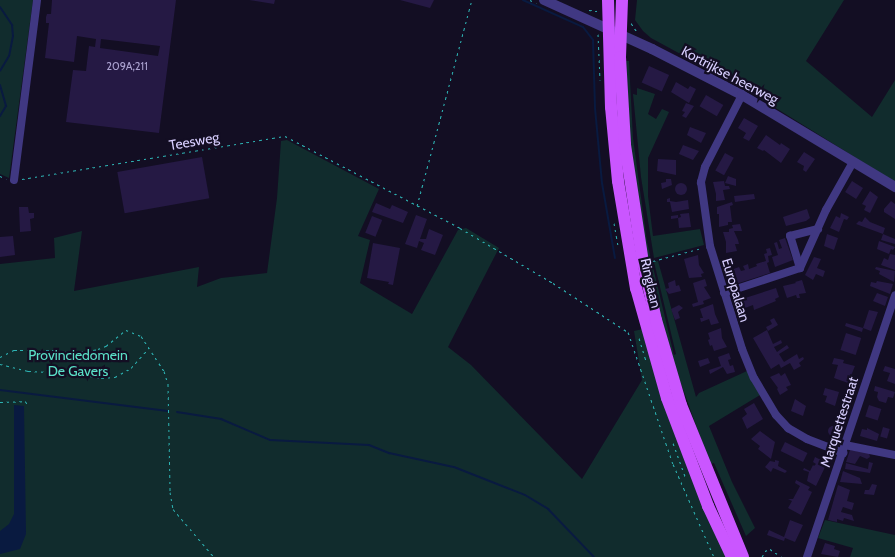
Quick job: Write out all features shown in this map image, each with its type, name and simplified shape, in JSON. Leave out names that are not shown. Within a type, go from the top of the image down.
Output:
[{"type":"main road","name":"Ringlaan","points":[[622,0],[622,101],[625,145],[634,215],[656,320],[681,405],[743,557]]},
{"type":"main road","name":"Ringlaan","points":[[606,5],[611,107],[618,181],[636,288],[670,407],[708,506],[732,557]]},
{"type":"street","points":[[14,180],[37,0]]},
{"type":"street","name":"Kortrijkse heerweg","points":[[544,0],[621,34],[742,95],[895,188]]},
{"type":"street","name":"Europalaan","points":[[742,95],[705,167],[701,182],[710,246],[742,349],[754,378],[776,415],[788,428],[801,436],[844,449],[895,455]]},
{"type":"street","points":[[724,294],[800,268],[826,210],[853,162]]},
{"type":"street","points":[[800,268],[790,236],[818,229]]},
{"type":"street","name":"Marquettestraat","points":[[808,557],[895,295]]},
{"type":"path","points":[[472,0],[417,206],[460,228],[553,283],[628,332],[673,464],[714,557]]},
{"type":"path","points":[[585,10],[606,5]]},
{"type":"path","points":[[594,33],[602,41]]},
{"type":"path","name":"Teesweg","points":[[14,180],[285,136],[417,206]]},
{"type":"path","points":[[653,261],[710,246]]},
{"type":"path","points":[[0,357],[14,350],[52,350],[74,353],[98,349],[106,346],[126,330],[141,336],[164,371],[168,384],[170,492],[173,510],[214,557]]},
{"type":"path","points":[[0,364],[28,371],[71,372],[101,378],[115,377],[131,368],[150,347]]},
{"type":"path","points":[[0,402],[25,401],[29,406]]},
{"type":"path","points":[[762,557],[766,550],[771,549],[782,557]]},
{"type":"path","points":[[793,557],[798,557]]},
{"type":"green space","points":[[0,0],[33,0],[9,178],[0,174]]},
{"type":"green space","points":[[637,0],[844,0],[806,61],[872,117],[895,80],[895,182],[745,89],[651,38],[635,20]]},
{"type":"green space","points":[[626,61],[629,61],[633,138],[647,242],[674,355],[676,354],[654,262],[658,261],[696,397],[699,393],[747,371],[760,395],[709,426],[732,482],[755,528],[746,536],[714,463],[710,464],[671,356],[661,319],[644,242],[630,140]]},
{"type":"green space","points":[[637,88],[655,94],[648,114],[656,119],[662,109],[669,112],[648,158],[648,196],[653,236],[700,229],[704,245],[654,258],[641,177],[633,94],[637,95]]},
{"type":"green space","name":"Provinciedomein De Gavers","points":[[287,140],[379,189],[358,236],[370,240],[360,283],[412,314],[458,230],[466,228],[499,248],[448,347],[471,365],[582,479],[642,380],[634,331],[643,329],[728,557],[0,557],[0,264],[55,258],[54,238],[82,231],[74,291],[199,267],[197,287],[221,278],[267,273],[277,198],[281,141]]},
{"type":"green space","points":[[825,520],[895,535],[895,557],[850,557],[853,548],[818,538]]},
{"type":"water","points":[[14,405],[24,406],[26,534],[20,549],[0,554],[0,531],[9,524],[14,514]]},
{"type":"building","points":[[52,0],[176,0],[159,133],[66,122],[73,70],[86,71],[89,46],[95,47],[96,39],[77,36],[74,62],[45,58],[49,23],[46,23],[46,17],[47,14],[51,14]],"holes":[[[101,39],[160,46],[158,56],[100,48]]]},
{"type":"building","points":[[249,0],[275,0],[274,4]]},
{"type":"building","points":[[400,0],[434,0],[430,8]]},
{"type":"building","points":[[649,66],[669,75],[662,91],[642,82]]},
{"type":"building","points":[[676,82],[688,89],[690,86],[696,89],[689,103],[671,92]]},
{"type":"building","points":[[706,95],[723,105],[717,116],[700,106]]},
{"type":"building","points":[[686,103],[694,106],[686,118],[682,116],[685,112],[682,111]]},
{"type":"building","points":[[744,118],[758,126],[749,141],[743,138],[746,133],[738,128]]},
{"type":"building","points":[[690,127],[706,133],[701,143],[687,135]]},
{"type":"building","points":[[766,135],[780,145],[781,143],[790,149],[781,163],[764,150],[757,148]]},
{"type":"building","points":[[683,145],[699,151],[693,160],[679,154]]},
{"type":"building","points":[[804,152],[815,159],[806,172],[803,170],[804,166],[797,162]]},
{"type":"building","points":[[725,153],[734,158],[724,175],[715,170]]},
{"type":"building","points":[[202,157],[209,198],[125,213],[117,172]]},
{"type":"building","points":[[658,159],[676,160],[676,175],[657,171]]},
{"type":"building","points":[[728,176],[736,179],[736,186],[725,183]]},
{"type":"building","points":[[666,179],[671,179],[672,185],[662,189],[661,183],[666,182]]},
{"type":"building","points":[[724,181],[725,186],[729,186],[730,189],[723,190],[725,200],[716,201],[713,182]]},
{"type":"building","points":[[852,181],[863,188],[856,199],[845,192]]},
{"type":"building","points":[[679,183],[683,183],[687,189],[683,195],[679,195],[675,191],[675,187]]},
{"type":"building","points":[[870,191],[878,197],[870,213],[864,210],[866,206],[862,204]]},
{"type":"building","points":[[754,194],[755,199],[735,202],[734,196]]},
{"type":"building","points":[[670,198],[670,201],[676,202],[688,200],[689,209],[672,212],[670,202],[667,202],[667,199]]},
{"type":"building","points":[[891,201],[895,204],[895,219],[884,212],[884,209]]},
{"type":"building","points":[[732,202],[733,205],[730,206],[732,222],[719,227],[717,207]]},
{"type":"building","points":[[376,203],[390,209],[392,205],[408,212],[403,223],[372,212]]},
{"type":"building","points":[[19,207],[28,207],[29,213],[34,213],[34,218],[30,219],[31,231],[20,232]]},
{"type":"building","points":[[807,209],[810,218],[806,221],[786,226],[783,217]]},
{"type":"building","points":[[689,213],[691,227],[679,228],[678,218],[681,217],[680,214]]},
{"type":"building","points":[[841,213],[849,217],[847,220],[844,219],[839,232],[830,228],[836,216],[840,218]]},
{"type":"building","points":[[416,215],[427,219],[420,239],[426,239],[429,229],[443,235],[435,255],[421,250],[424,243],[419,241],[417,248],[405,244]]},
{"type":"building","points":[[678,215],[678,218],[671,219],[671,216]]},
{"type":"building","points":[[372,216],[382,220],[375,237],[365,233]]},
{"type":"building","points":[[865,217],[870,222],[885,228],[883,234],[856,224],[859,221],[862,222]]},
{"type":"building","points":[[740,224],[742,231],[734,231],[739,244],[735,244],[737,251],[726,253],[726,242],[723,232],[729,232],[729,229],[733,228],[732,225]]},
{"type":"building","points":[[827,234],[838,238],[834,250],[824,246]]},
{"type":"building","points":[[883,234],[895,239],[895,244],[881,240]]},
{"type":"building","points":[[13,236],[15,255],[0,257],[0,237]]},
{"type":"building","points":[[785,238],[793,260],[775,267],[772,257],[778,255],[774,243],[777,242],[779,249],[782,248],[779,240]]},
{"type":"building","points":[[879,241],[895,247],[893,250],[891,249],[889,254],[877,249]]},
{"type":"building","points":[[373,243],[400,248],[393,285],[388,284],[389,282],[367,278]]},
{"type":"building","points":[[770,248],[772,255],[768,256],[769,262],[767,263],[770,273],[736,284],[731,270],[739,267],[741,271],[745,270],[743,266],[748,264],[749,269],[757,266],[756,264],[766,261],[764,254],[767,253],[766,249]]},
{"type":"building","points":[[890,254],[895,255],[895,270],[881,265],[884,258],[888,260]]},
{"type":"building","points":[[698,255],[699,265],[704,273],[701,274],[702,277],[689,278],[684,259]]},
{"type":"building","points":[[814,257],[821,259],[817,268],[825,271],[823,277],[816,274],[813,280],[805,275]]},
{"type":"building","points":[[876,267],[895,271],[894,282],[879,274],[880,271],[875,269]]},
{"type":"building","points":[[705,279],[707,286],[704,287],[711,298],[703,301],[704,304],[693,307],[692,304],[698,302],[693,283]]},
{"type":"building","points":[[675,280],[676,286],[679,285],[681,291],[669,294],[665,289],[669,288],[668,283]]},
{"type":"building","points":[[802,280],[806,293],[799,294],[800,298],[797,298],[796,295],[787,298],[783,286]]},
{"type":"building","points":[[877,281],[893,284],[890,294],[870,286],[871,282],[876,283]]},
{"type":"building","points":[[776,288],[779,297],[775,299],[776,301],[754,310],[753,305],[745,308],[742,299]]},
{"type":"building","points":[[877,293],[888,297],[885,306],[873,301]]},
{"type":"building","points":[[713,304],[719,323],[711,325],[709,319],[701,322],[700,318],[703,318],[700,309]]},
{"type":"building","points":[[679,305],[683,308],[678,312],[680,318],[675,320],[671,309]]},
{"type":"building","points":[[869,310],[878,312],[871,331],[863,328]]},
{"type":"building","points":[[774,318],[778,325],[768,331],[766,327],[772,324],[770,320]]},
{"type":"building","points":[[846,323],[863,328],[862,332],[845,326]]},
{"type":"building","points":[[721,328],[722,338],[727,347],[714,351],[708,340],[710,339],[708,333]]},
{"type":"building","points":[[767,330],[773,344],[781,340],[782,343],[774,347],[777,352],[787,345],[789,348],[779,354],[784,362],[797,354],[799,359],[803,357],[804,359],[799,363],[801,366],[794,370],[790,363],[781,368],[779,364],[771,369],[753,338]]},
{"type":"building","points":[[846,333],[861,338],[856,355],[840,350]]},
{"type":"building","points":[[729,353],[731,359],[728,360],[730,366],[733,365],[735,372],[727,374],[723,367],[710,374],[709,370],[721,366],[718,357]]},
{"type":"building","points":[[708,358],[710,363],[700,367],[698,361]]},
{"type":"building","points":[[834,358],[844,360],[843,363],[855,366],[848,383],[834,378],[838,365],[832,364]]},
{"type":"building","points":[[885,366],[895,369],[895,384],[887,381],[890,373],[883,371]]},
{"type":"building","points":[[779,373],[781,376],[785,373],[791,385],[786,387],[788,390],[780,395],[778,388],[770,377]]},
{"type":"building","points":[[875,386],[895,392],[893,398],[888,397],[886,403],[879,401],[877,397],[878,392],[874,391]]},
{"type":"building","points":[[825,388],[839,392],[835,406],[825,402],[827,396],[823,395]]},
{"type":"building","points":[[795,399],[806,406],[803,416],[791,411]]},
{"type":"building","points":[[754,403],[763,419],[747,429],[742,418],[747,414],[744,409]]},
{"type":"building","points":[[869,405],[881,409],[878,420],[865,416]]},
{"type":"building","points":[[833,426],[838,431],[833,436],[828,431]]},
{"type":"building","points":[[883,427],[890,429],[887,439],[880,437]]},
{"type":"building","points":[[867,428],[879,434],[877,441],[860,436],[862,429],[867,430]]},
{"type":"building","points":[[760,431],[775,442],[771,459],[758,449],[760,446],[751,439]]},
{"type":"building","points":[[785,442],[807,453],[803,462],[781,451]]},
{"type":"building","points":[[850,450],[869,453],[870,457],[867,459],[860,456],[855,464],[846,462]]},
{"type":"building","points":[[815,457],[827,463],[816,486],[807,481],[809,472],[803,470],[804,468],[810,471],[813,465],[816,464],[813,462]]},
{"type":"building","points":[[775,460],[779,461],[778,466],[787,471],[785,473],[773,468],[771,472],[765,467],[770,461],[775,462]]},
{"type":"building","points":[[869,462],[873,463],[870,473],[845,469],[846,463],[868,469]]},
{"type":"building","points":[[843,471],[860,478],[862,484],[840,482]]},
{"type":"building","points":[[796,480],[810,487],[808,490],[812,492],[801,515],[788,508],[792,501],[788,499],[793,499],[800,486],[795,483]]},
{"type":"building","points":[[872,484],[877,485],[874,495],[864,494],[865,490],[869,490]]},
{"type":"building","points":[[838,485],[850,490],[847,501],[854,503],[852,510],[843,507],[841,512],[852,515],[854,521],[844,518],[843,521],[837,519],[837,522],[828,520]]},
{"type":"building","points":[[790,520],[803,525],[795,542],[785,538],[784,541],[767,535],[769,530],[784,537]]},
{"type":"building","points":[[825,543],[835,546],[834,549],[840,551],[838,557],[821,554]]},
{"type":"waterway","points":[[523,0],[583,27],[593,40],[595,108],[602,183],[615,258]]},
{"type":"waterway","points":[[0,7],[12,25],[13,36],[9,56],[0,71]]},
{"type":"waterway","points":[[0,85],[6,106],[0,116]]},
{"type":"waterway","points":[[0,390],[168,411]]},
{"type":"waterway","points":[[177,412],[221,419],[270,440],[369,445],[389,453],[454,467],[525,495],[548,509],[594,557]]}]
